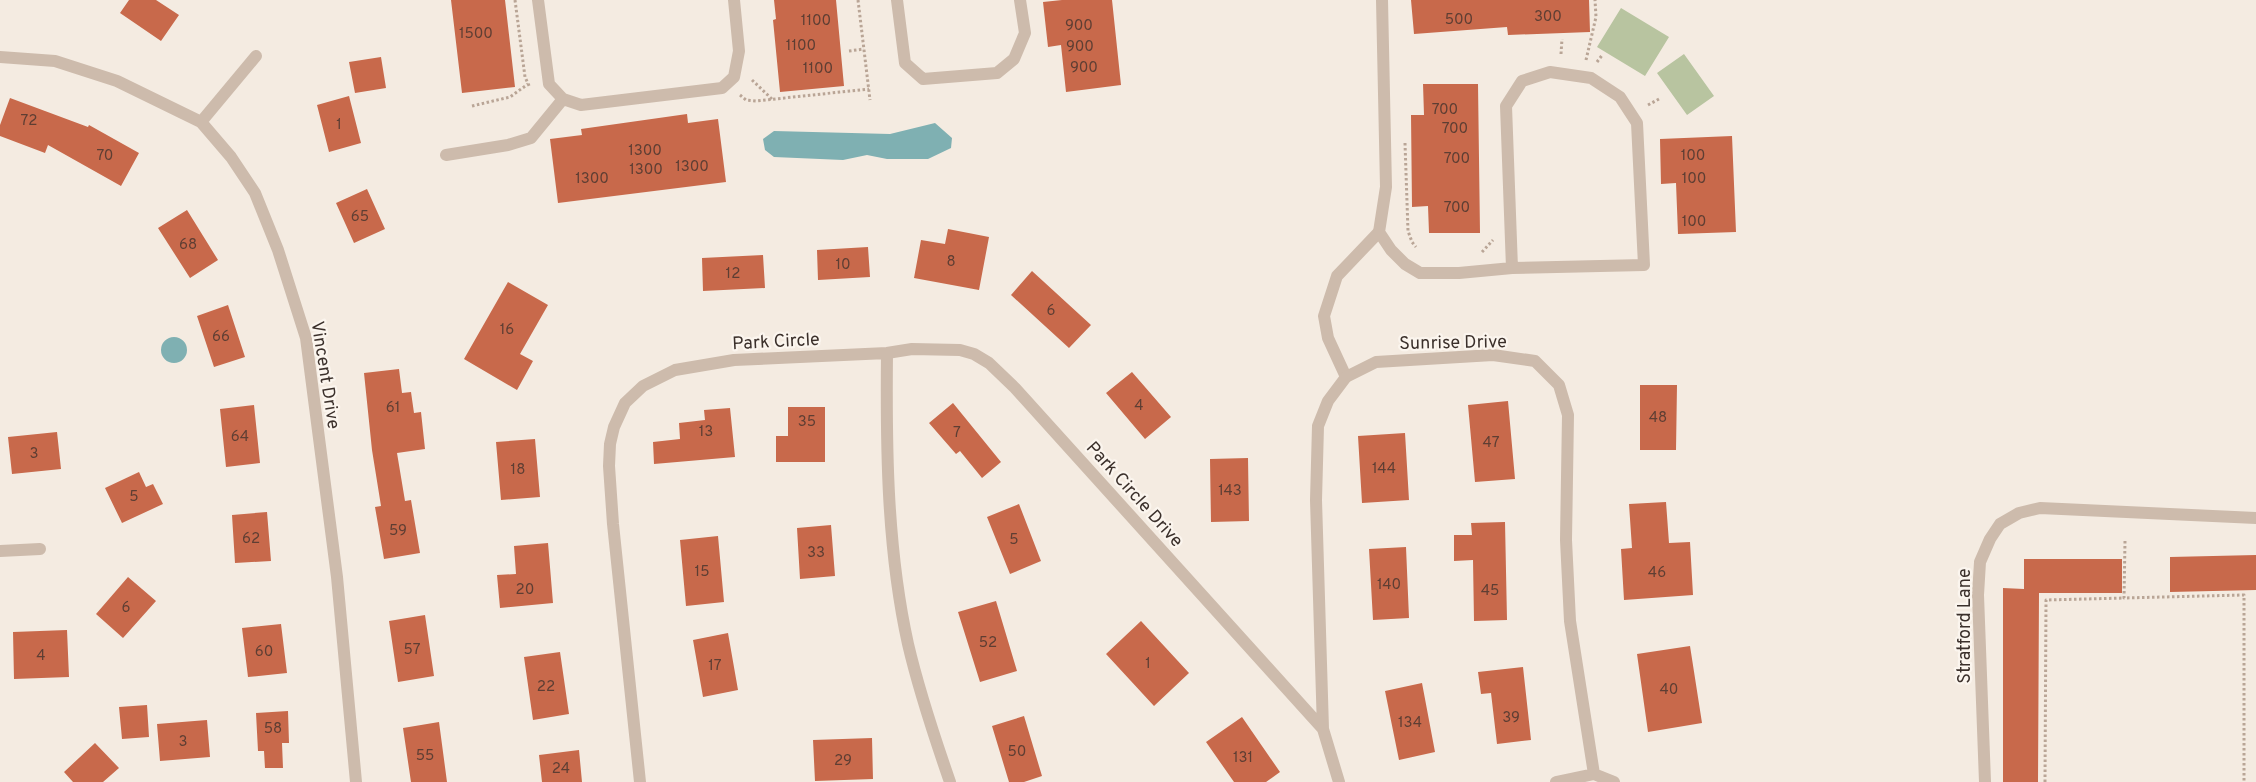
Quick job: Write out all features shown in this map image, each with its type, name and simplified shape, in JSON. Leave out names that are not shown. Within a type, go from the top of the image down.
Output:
[{"type":"street","points":[[538,0],[550,84],[563,99],[580,105],[722,88],[734,77],[739,51],[734,0]]},
{"type":"street","points":[[897,0],[905,63],[923,79],[997,73],[1014,59],[1025,33],[1020,0]]},
{"type":"street","points":[[1346,377],[1328,338],[1324,316],[1337,276],[1379,232],[1386,187],[1382,0]]},
{"type":"street","points":[[202,122],[256,56]]},
{"type":"street","name":"Vincent Drive","points":[[0,57],[55,61],[116,81],[202,122],[232,157],[255,193],[278,250],[306,338],[337,578],[356,782]]},
{"type":"street","points":[[1379,232],[1391,250],[1405,264],[1420,272],[1459,273],[1512,268],[1644,265],[1637,123],[1620,97],[1591,78],[1550,72],[1522,81],[1506,106],[1512,268]]},
{"type":"street","points":[[446,155],[508,145],[531,138],[563,99]]},
{"type":"street","name":"Park Circle Drive","points":[[887,353],[912,349],[960,350],[974,354],[989,363],[1021,395],[1323,729]]},
{"type":"street","points":[[887,353],[886,437],[896,572],[908,642],[924,708],[950,782]]},
{"type":"street","name":"Park Circle","points":[[640,782],[613,524],[609,466],[610,444],[614,427],[625,403],[643,386],[675,370],[734,360],[887,353]]},
{"type":"street","name":"Sunrise Drive","points":[[1323,729],[1316,500],[1318,426],[1328,401],[1346,377],[1376,362],[1493,355],[1535,361],[1559,385],[1568,415],[1566,540],[1570,621],[1594,774]]},
{"type":"street","name":"Stratford Lane","points":[[1985,782],[1978,595],[1980,562],[1990,539],[2000,524],[2019,513],[2040,508],[2256,518]]},
{"type":"street","points":[[0,551],[40,549]]},
{"type":"street","points":[[1323,729],[1339,782]]},
{"type":"street","points":[[1556,782],[1594,774],[1614,782]]},
{"type":"path","points":[[515,0],[525,77],[532,94]]},
{"type":"path","points":[[858,0],[870,100]]},
{"type":"path","points":[[1586,60],[1596,17],[1595,0]]},
{"type":"path","points":[[1561,54],[1562,39]]},
{"type":"path","points":[[849,51],[864,50]]},
{"type":"path","points":[[1596,64],[1603,54]]},
{"type":"path","points":[[752,80],[773,100]]},
{"type":"path","points":[[472,106],[510,97],[528,84]]},
{"type":"path","points":[[740,95],[746,100],[773,100],[869,89]]},
{"type":"path","points":[[1648,105],[1659,100]]},
{"type":"path","points":[[2124,598],[2125,542]]},
{"type":"path","points":[[2045,782],[2046,600],[2244,595],[2244,782]]},
{"type":"green space","points":[[1621,8],[1669,37],[1645,76],[1597,47]]},
{"type":"green space","points":[[1684,54],[1714,96],[1687,115],[1657,73]]},
{"type":"water","points":[[935,123],[952,138],[951,148],[928,159],[887,159],[867,155],[843,160],[774,157],[765,150],[763,139],[774,131],[890,134]]},
{"type":"water","points":[[174,337],[183,341],[187,350],[183,359],[174,363],[165,359],[161,350],[165,341]]},
{"type":"building","points":[[129,0],[156,0],[179,15],[161,41],[120,13]]},
{"type":"building","points":[[451,0],[505,0],[515,87],[462,93]]},
{"type":"building","points":[[774,0],[836,0],[844,86],[780,92],[773,20],[776,19]]},
{"type":"building","points":[[1112,0],[1121,85],[1066,92],[1061,45],[1048,47],[1043,2]]},
{"type":"building","points":[[1411,0],[1589,0],[1590,32],[1508,35],[1507,27],[1414,34]]},
{"type":"building","points":[[381,57],[386,88],[355,93],[349,62]]},
{"type":"building","points":[[1423,84],[1478,84],[1480,233],[1429,233],[1428,206],[1412,207],[1411,115],[1424,115]]},
{"type":"building","points":[[349,96],[361,143],[329,152],[317,105]]},
{"type":"building","points":[[10,98],[88,127],[89,125],[139,153],[121,186],[48,145],[45,153],[0,136],[0,125]]},
{"type":"building","points":[[687,114],[688,123],[718,119],[726,182],[558,203],[550,139],[582,135],[581,129]]},
{"type":"building","points":[[1732,136],[1736,232],[1678,234],[1676,183],[1661,184],[1660,139]]},
{"type":"building","points":[[367,189],[385,229],[354,243],[336,203]]},
{"type":"building","points":[[187,210],[218,260],[190,278],[158,228]]},
{"type":"building","points":[[948,229],[989,237],[979,290],[914,278],[921,240],[945,244]]},
{"type":"building","points":[[868,247],[870,277],[818,280],[817,250]]},
{"type":"building","points":[[763,255],[765,288],[703,291],[702,258]]},
{"type":"building","points":[[1032,271],[1091,325],[1069,348],[1011,295]]},
{"type":"building","points":[[508,282],[548,305],[520,354],[533,361],[517,390],[464,359]]},
{"type":"building","points":[[228,305],[245,357],[214,367],[197,316]]},
{"type":"building","points":[[399,369],[402,393],[411,392],[414,413],[421,412],[425,449],[397,453],[405,501],[411,500],[420,553],[384,559],[375,507],[381,506],[372,450],[364,373]]},
{"type":"building","points":[[1132,372],[1171,417],[1145,439],[1106,393]]},
{"type":"building","points":[[1640,385],[1677,385],[1676,450],[1640,450]]},
{"type":"building","points":[[1508,401],[1515,479],[1475,482],[1468,405]]},
{"type":"building","points":[[953,403],[1001,462],[982,478],[960,451],[956,454],[929,423]]},
{"type":"building","points":[[254,405],[260,463],[226,467],[220,409]]},
{"type":"building","points":[[788,407],[825,407],[825,462],[776,462],[776,436],[788,436]]},
{"type":"building","points":[[730,408],[735,457],[654,464],[653,442],[680,439],[679,423],[705,420],[704,410]]},
{"type":"building","points":[[57,432],[61,469],[12,474],[8,437]]},
{"type":"building","points":[[1405,433],[1409,500],[1362,503],[1358,436]]},
{"type":"building","points":[[535,439],[540,497],[501,500],[496,442]]},
{"type":"building","points":[[1248,458],[1249,521],[1211,522],[1210,459]]},
{"type":"building","points":[[139,472],[146,487],[153,484],[163,504],[122,523],[105,488]]},
{"type":"building","points":[[1666,502],[1669,543],[1690,542],[1693,595],[1624,600],[1621,549],[1632,548],[1629,504]]},
{"type":"building","points":[[1019,504],[1041,561],[1010,574],[987,517]]},
{"type":"building","points":[[267,512],[271,561],[235,563],[232,515]]},
{"type":"building","points":[[1505,522],[1507,620],[1474,621],[1473,560],[1454,561],[1454,535],[1472,535],[1471,523]]},
{"type":"building","points":[[831,525],[835,576],[800,579],[797,528]]},
{"type":"building","points":[[718,536],[724,602],[686,606],[680,540]]},
{"type":"building","points":[[548,543],[553,603],[500,608],[497,575],[516,574],[514,546]]},
{"type":"building","points":[[1406,547],[1409,618],[1373,620],[1369,549]]},
{"type":"building","points":[[2256,555],[2256,590],[2170,592],[2170,557]]},
{"type":"building","points":[[2024,559],[2122,559],[2122,593],[2039,593],[2038,782],[2003,782],[2003,588],[2024,589]]},
{"type":"building","points":[[128,577],[156,601],[123,638],[96,614]]},
{"type":"building","points":[[996,601],[1017,671],[980,682],[958,612]]},
{"type":"building","points":[[425,615],[434,676],[398,682],[389,621]]},
{"type":"building","points":[[1141,621],[1189,673],[1154,706],[1106,654]]},
{"type":"building","points":[[281,624],[287,673],[248,677],[242,628]]},
{"type":"building","points":[[67,630],[69,677],[14,679],[13,632]]},
{"type":"building","points":[[728,633],[738,690],[703,697],[693,640]]},
{"type":"building","points":[[1690,646],[1702,723],[1648,732],[1637,654]]},
{"type":"building","points":[[560,652],[569,714],[533,720],[524,657]]},
{"type":"building","points":[[1523,667],[1531,740],[1497,744],[1491,693],[1481,694],[1478,672]]},
{"type":"building","points":[[1422,683],[1435,752],[1399,760],[1385,691]]},
{"type":"building","points":[[147,705],[149,737],[122,739],[119,707]]},
{"type":"building","points":[[288,711],[289,743],[282,743],[283,768],[265,768],[264,751],[258,751],[256,713]]},
{"type":"building","points":[[1024,716],[1042,776],[1024,782],[1009,782],[992,726]]},
{"type":"building","points":[[1242,717],[1280,772],[1266,782],[1234,782],[1206,742]]},
{"type":"building","points":[[207,720],[210,757],[160,761],[157,724]]},
{"type":"building","points":[[439,722],[447,782],[411,782],[403,728]]},
{"type":"building","points":[[872,738],[873,779],[815,781],[813,740]]},
{"type":"building","points":[[95,743],[119,768],[103,782],[73,782],[64,772]]},
{"type":"building","points":[[579,750],[582,782],[542,782],[539,755]]}]
